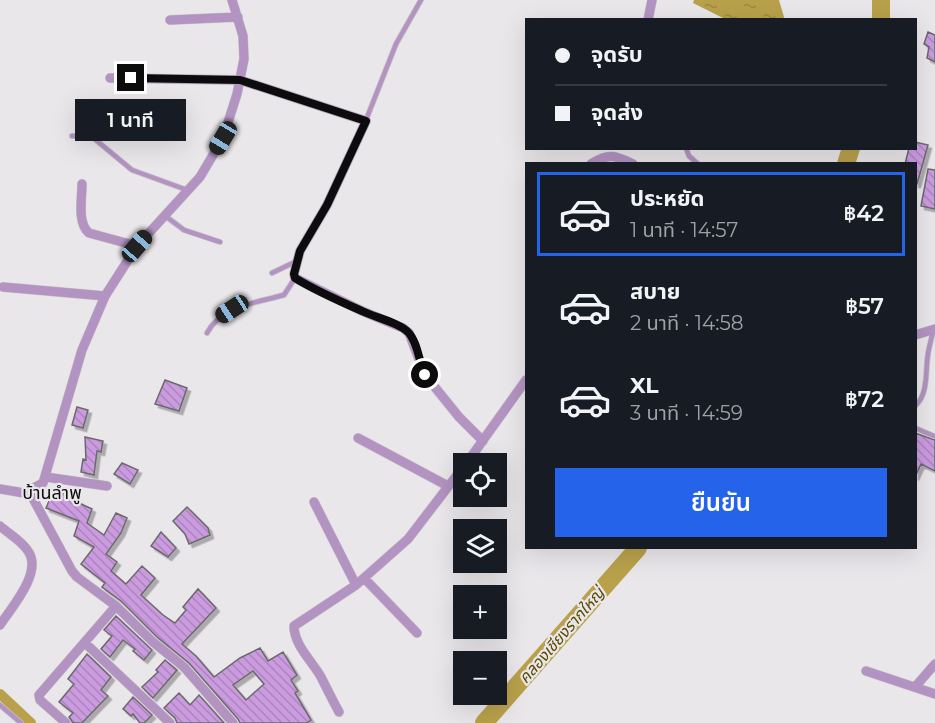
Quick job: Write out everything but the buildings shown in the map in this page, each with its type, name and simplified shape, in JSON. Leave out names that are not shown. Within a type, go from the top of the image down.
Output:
[{"type":"street","points":[[0,489],[24,493],[43,483],[81,354],[105,296],[137,246],[200,177],[223,138],[244,58],[243,36],[232,0]]},
{"type":"street","points":[[648,18],[652,0]]},
{"type":"street","points":[[170,20],[238,17]]},
{"type":"street","points":[[110,78],[240,80],[366,121],[327,205],[304,241],[297,261],[295,278],[403,328],[409,333],[425,375],[459,417],[483,441]]},
{"type":"street","points":[[594,162],[604,156],[620,157],[629,162]]},
{"type":"street","points":[[82,184],[82,223],[85,230],[137,246]]},
{"type":"street","points":[[3,287],[105,296]]},
{"type":"street","points":[[917,334],[934,329]]},
{"type":"street","points":[[474,453],[525,381]]},
{"type":"street","points":[[358,438],[448,486]]},
{"type":"street","points":[[46,477],[107,486]]},
{"type":"street","points":[[339,712],[320,675],[305,654],[293,628],[356,585],[408,539],[453,480]]},
{"type":"street","points":[[29,491],[77,577],[116,606],[153,642],[184,667],[232,723]]},
{"type":"street","points":[[314,502],[356,585]]},
{"type":"street","points":[[0,526],[28,549],[32,558],[32,574],[0,625]]},
{"type":"street","points":[[364,578],[417,633]]},
{"type":"street","points":[[66,723],[40,700],[39,695],[116,606]]},
{"type":"street","points":[[85,643],[170,723]]},
{"type":"street","points":[[915,687],[935,664]]},
{"type":"street","points":[[866,671],[935,694]]},
{"type":"lane","points":[[366,121],[396,44],[421,0]]},
{"type":"lane","points":[[72,136],[91,136],[132,170],[187,190]]},
{"type":"lane","points":[[687,150],[696,162]]},
{"type":"lane","points":[[164,215],[184,230],[220,242]]},
{"type":"lane","points":[[272,273],[297,261]]},
{"type":"lane","points":[[207,333],[216,320],[232,309],[284,295],[295,278]]},
{"type":"lane","points":[[917,404],[921,401],[924,392],[928,353],[934,329]]},
{"type":"lane","points":[[917,430],[934,436]]},
{"type":"lane","points":[[0,705],[14,721],[21,723]]},
{"type":"water","points":[[694,0],[779,0],[784,17],[723,18],[693,3]]},
{"type":"waterway","name":"คลองเชียงรากใหญ่","points":[[881,0],[881,18]]},
{"type":"waterway","name":"คลองเชียงรากใหญ่","points":[[847,162],[850,150]]},
{"type":"waterway","name":"คลองเชียงรากใหญ่","points":[[484,723],[637,549]]},
{"type":"waterway","points":[[0,694],[31,723]]},
{"type":"district","name":"บ้านลำพู","points":[[52,493]]},
{"type":"route","points":[[131,78],[240,80],[366,121],[323,213],[304,241],[294,274],[295,278],[403,328],[413,341],[425,375]]}]
